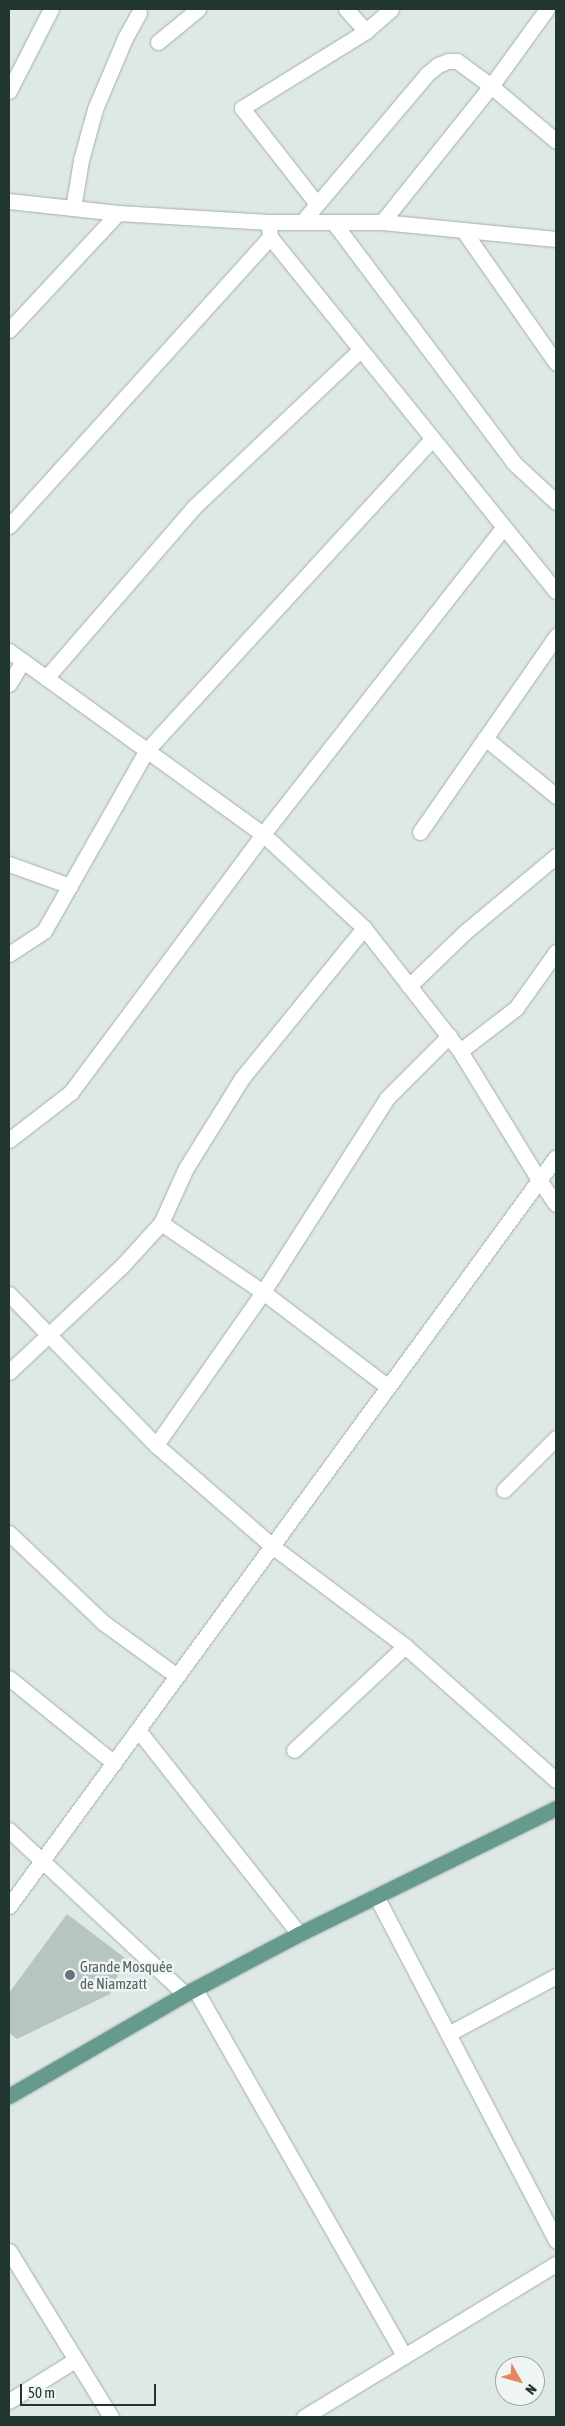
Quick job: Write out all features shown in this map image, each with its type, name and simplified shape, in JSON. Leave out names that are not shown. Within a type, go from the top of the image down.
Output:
[{"type":"main road","points":[[9,2096],[190,1992],[298,1934],[556,1808]]},
{"type":"street","points":[[9,91],[51,9]]},
{"type":"street","points":[[158,42],[198,9]]},
{"type":"street","points":[[346,9],[366,32]]},
{"type":"street","points":[[317,204],[242,108],[366,32],[391,9]]},
{"type":"street","points":[[382,222],[491,86],[546,9]]},
{"type":"street","points":[[73,208],[81,160],[95,109],[125,38],[139,13]]},
{"type":"street","points":[[302,222],[427,74],[438,65],[457,61],[491,86],[556,141]]},
{"type":"street","points":[[9,201],[118,212],[269,222],[382,222],[556,239]]},
{"type":"street","points":[[9,330],[118,212]]},
{"type":"street","points":[[269,222],[270,237],[503,528],[556,591]]},
{"type":"street","points":[[334,223],[514,463],[556,502]]},
{"type":"street","points":[[462,230],[556,363]]},
{"type":"street","points":[[9,526],[270,237]]},
{"type":"street","points":[[46,678],[194,507],[360,350]]},
{"type":"street","points":[[9,954],[44,931],[147,750],[432,439]]},
{"type":"street","points":[[9,1140],[71,1092],[263,834],[503,528]]},
{"type":"street","points":[[420,832],[556,636]]},
{"type":"street","points":[[9,651],[263,834],[364,928],[460,1051],[539,1180],[556,1204]]},
{"type":"street","points":[[9,684],[23,661]]},
{"type":"street","points":[[486,738],[556,796]]},
{"type":"street","points":[[409,986],[465,932],[556,856]]},
{"type":"street","points":[[9,864],[70,886]]},
{"type":"street","points":[[9,1372],[47,1334],[121,1267],[160,1223],[186,1168],[242,1078],[364,928]]},
{"type":"street","points":[[460,1051],[516,1008],[556,952]]},
{"type":"street","points":[[156,1445],[263,1292],[387,1098],[449,1036]]},
{"type":"street","points":[[10,1901],[114,1763],[556,1157]]},
{"type":"street","points":[[160,1223],[263,1292],[388,1387]]},
{"type":"street","points":[[9,1294],[156,1445],[272,1546],[405,1646],[556,1780]]},
{"type":"street","points":[[504,1490],[556,1438]]},
{"type":"street","points":[[9,1532],[104,1623],[177,1676]]},
{"type":"street","points":[[294,1750],[405,1646]]},
{"type":"street","points":[[9,1678],[114,1763]]},
{"type":"street","points":[[138,1730],[298,1934]]},
{"type":"street","points":[[9,1830],[190,1992],[404,2356]]},
{"type":"street","points":[[376,1896],[556,2241]]},
{"type":"street","points":[[448,2034],[556,1976]]},
{"type":"street","points":[[9,2251],[111,2417]]},
{"type":"street","points":[[304,2417],[556,2264]]},
{"type":"street","points":[[9,2401],[75,2360]]},
{"type":"building","name":"Grande Mosquée de Niamzatt","points":[[67,1914],[125,1958],[110,1994],[17,2039],[9,2033],[9,1993]]},
{"type":"place","name":"Grande Mosquée de Niamzatt","points":[[70,1975]]}]
